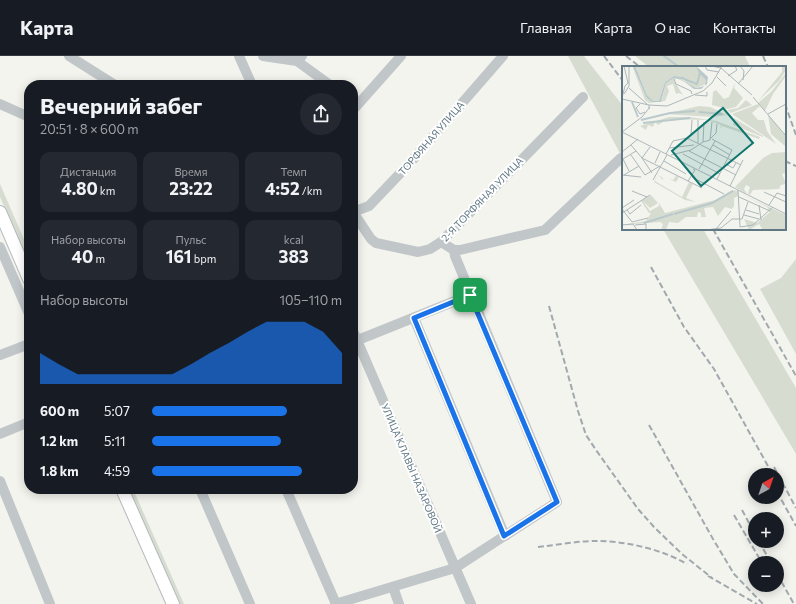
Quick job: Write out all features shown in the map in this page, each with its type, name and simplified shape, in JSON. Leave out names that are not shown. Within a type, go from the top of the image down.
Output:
[{"type":"main road","points":[[0,212],[24,267]]},
{"type":"main road","points":[[124,494],[173,604]]},
{"type":"street","points":[[69,56],[107,80]]},
{"type":"street","points":[[239,56],[250,80]]},
{"type":"street","points":[[263,56],[300,59],[324,80]]},
{"type":"street","points":[[358,102],[401,56]]},
{"type":"street","name":"ТОРФЯНАЯ УЛИЦА","points":[[358,210],[369,206],[409,164],[496,58]]},
{"type":"street","name":"2-Я ТОРФЯНАЯ УЛИЦА","points":[[358,219],[376,243],[418,252],[430,249],[441,242],[583,96]]},
{"type":"street","points":[[0,104],[24,115]]},
{"type":"street","points":[[441,242],[454,250],[545,230],[620,158]]},
{"type":"street","points":[[0,247],[24,302]]},
{"type":"street","points":[[288,494],[336,604],[455,568],[557,502],[470,295],[454,250]]},
{"type":"street","points":[[358,337],[414,318],[470,295]]},
{"type":"street","points":[[414,318],[504,536]]},
{"type":"street","points":[[0,356],[24,346]]},
{"type":"street","name":"УЛИЦА КЛАВЫ НАЗАРОВОЙ","points":[[358,347],[471,604]]},
{"type":"street","points":[[0,434],[24,424]]},
{"type":"street","points":[[0,481],[50,604]]},
{"type":"street","points":[[202,494],[250,604]]},
{"type":"street","points":[[393,587],[400,604]]},
{"type":"shaded area","points":[[568,56],[584,56],[622,105],[622,157]]},
{"type":"shaded area","points":[[635,56],[745,56],[750,66],[648,66]]},
{"type":"shaded area","points":[[0,184],[24,239],[24,252],[0,197]]},
{"type":"shaded area","points":[[664,230],[704,230],[796,388],[796,454]]},
{"type":"shaded area","points":[[796,259],[796,354],[760,289],[781,278]]},
{"type":"shaded area","points":[[130,494],[135,494],[184,604],[178,604]]},
{"type":"waterway","points":[[664,56],[678,66]]},
{"type":"railway","points":[[604,56],[622,80]]},
{"type":"railway","points":[[626,56],[639,66]]},
{"type":"railway","points":[[763,56],[768,66]]},
{"type":"railway","points":[[786,107],[796,135]]},
{"type":"railway","points":[[786,161],[796,166]]},
{"type":"railway","points":[[714,230],[796,376]]},
{"type":"railway","points":[[651,267],[684,327],[714,369],[769,468]]},
{"type":"railway","points":[[549,306],[586,435],[638,509],[682,554],[712,578]]},
{"type":"railway","points":[[649,425],[734,574],[763,604]]},
{"type":"railway","points":[[774,467],[796,508]]},
{"type":"railway","points":[[784,504],[796,526]]},
{"type":"railway","points":[[742,510],[748,521]]},
{"type":"railway","points":[[734,515],[758,556]]},
{"type":"railway","points":[[538,547],[589,541],[619,542],[655,550],[687,564]]},
{"type":"railway","points":[[763,548],[767,556]]},
{"type":"railway","points":[[708,576],[757,604]]},
{"type":"railway","points":[[784,586],[794,604]]},
{"type":"route","points":[[470,295],[557,502],[504,536],[414,318],[470,295]]}]
